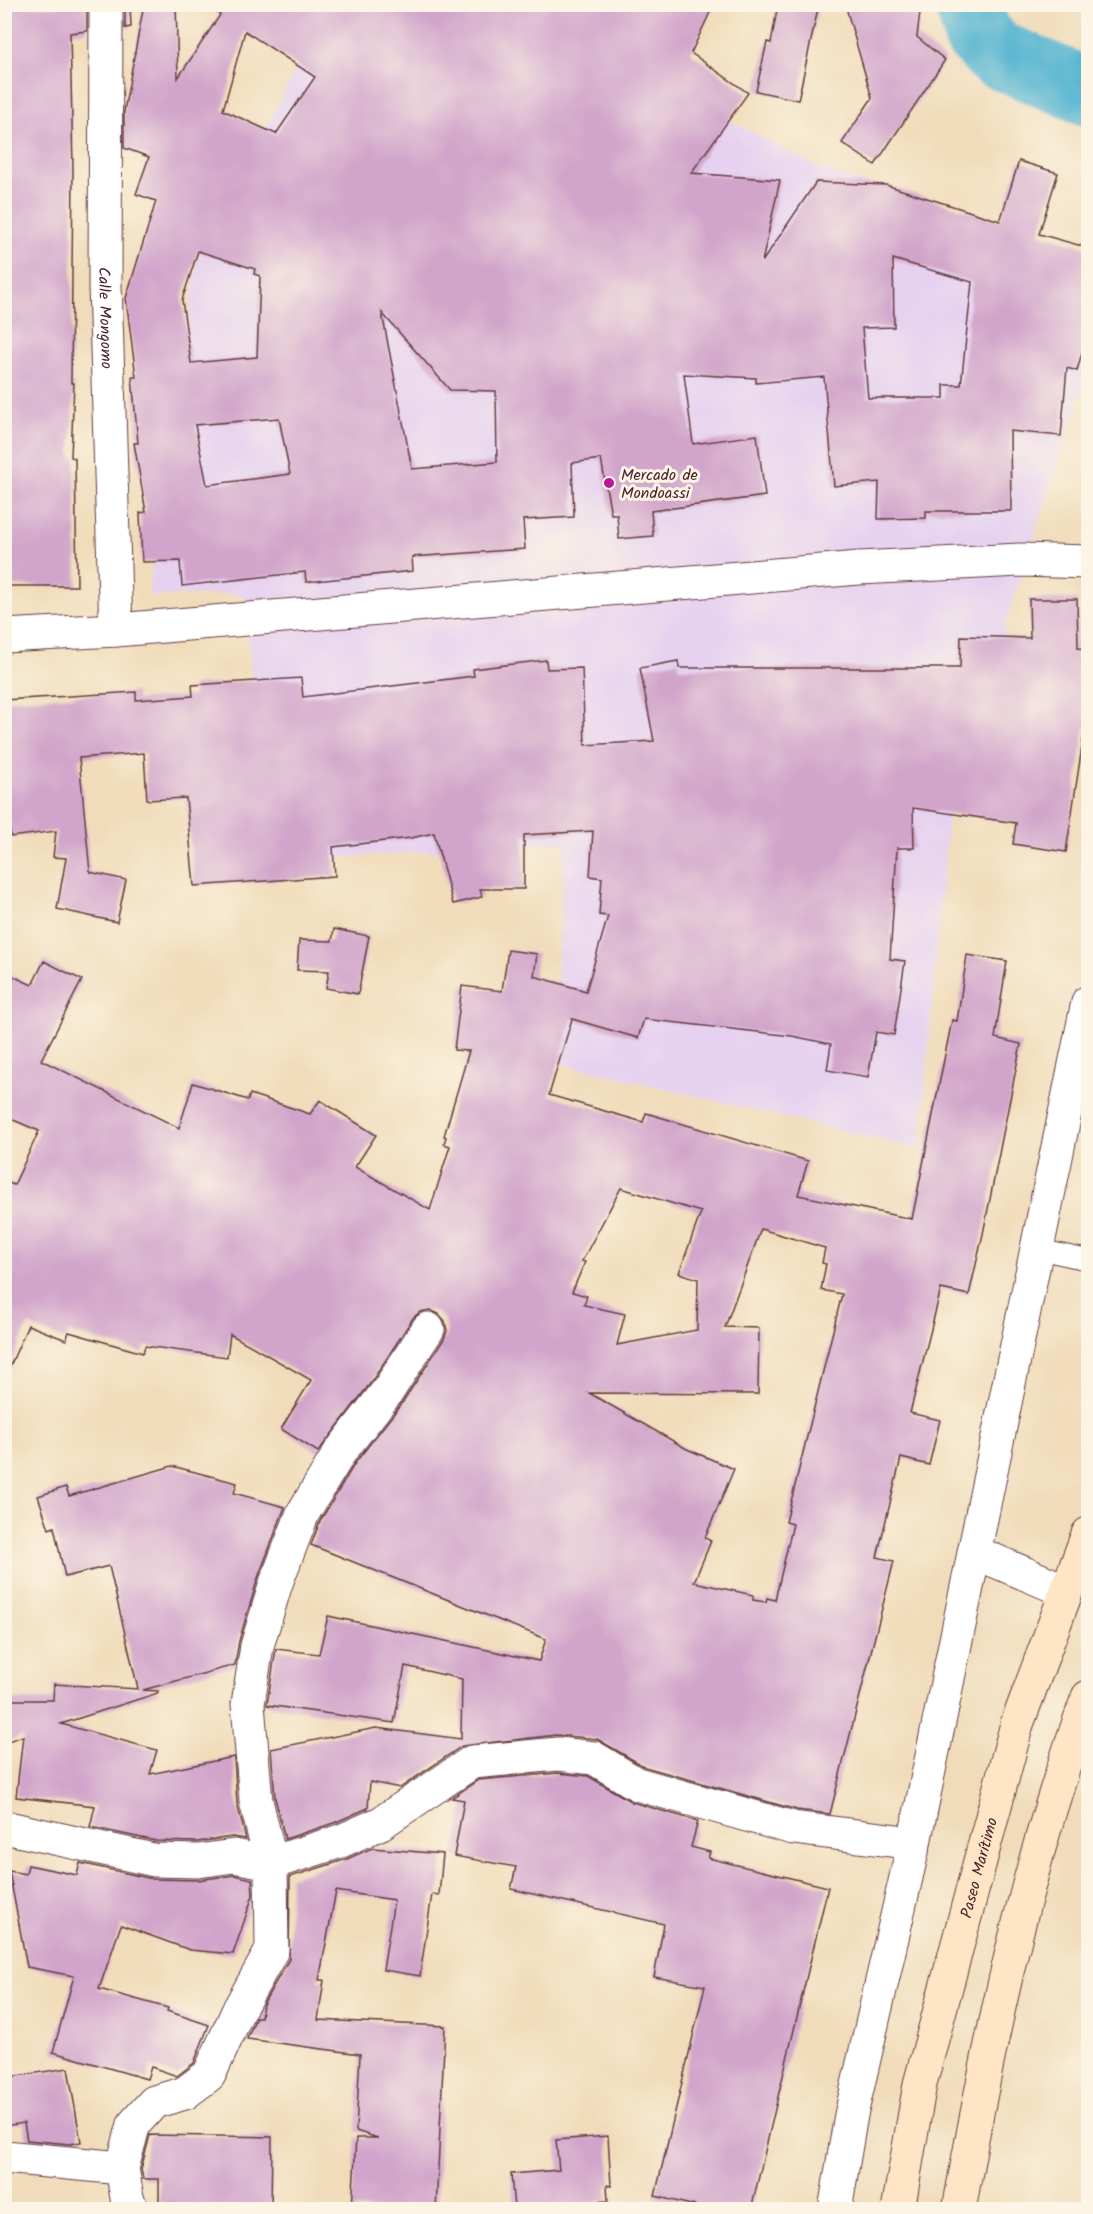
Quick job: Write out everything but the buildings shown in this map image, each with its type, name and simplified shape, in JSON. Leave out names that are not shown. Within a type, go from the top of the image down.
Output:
[{"type":"main road","name":"Paseo Marítimo","points":[[898,2210],[920,2084],[1017,1724],[1089,1534]]},
{"type":"main road","points":[[959,2210],[1001,1993],[1032,1873],[1070,1745],[1089,1697]]},
{"type":"street","name":"Calle Mongomo","points":[[106,4],[105,286],[116,630]]},
{"type":"street","points":[[4,636],[116,630],[859,568],[1020,560],[1089,562]]},
{"type":"street","points":[[835,2210],[851,2115],[914,1843],[1089,1002]]},
{"type":"street","points":[[132,2210],[127,2198],[122,2168],[134,2124],[154,2102],[185,2093],[208,2075],[239,2009],[272,1950],[271,1863],[256,1801],[248,1704],[257,1646],[273,1593],[303,1513],[340,1452],[387,1392],[428,1329]]},
{"type":"street","points":[[974,1552],[1066,1591]]},
{"type":"street","points":[[4,1827],[153,1860],[198,1862],[234,1856],[271,1863],[341,1841],[381,1823],[472,1762],[558,1754],[594,1758],[637,1784],[793,1828],[914,1843]]},
{"type":"street","points":[[4,2157],[122,2168]]},
{"type":"lane","points":[[1037,1249],[1089,1260]]},
{"type":"shaded area","name":"Mercado de Mondoassi","points":[[329,5],[513,5],[817,167],[1088,259],[1088,372],[1005,625],[1004,666],[954,740],[920,1150],[552,1061],[565,842],[271,862],[243,594],[148,596],[198,258]]},
{"type":"waterway","points":[[969,4],[977,34],[996,54],[1088,92]]},
{"type":"place","name":"Mercado de Mondoassi","points":[[609,483]]}]
